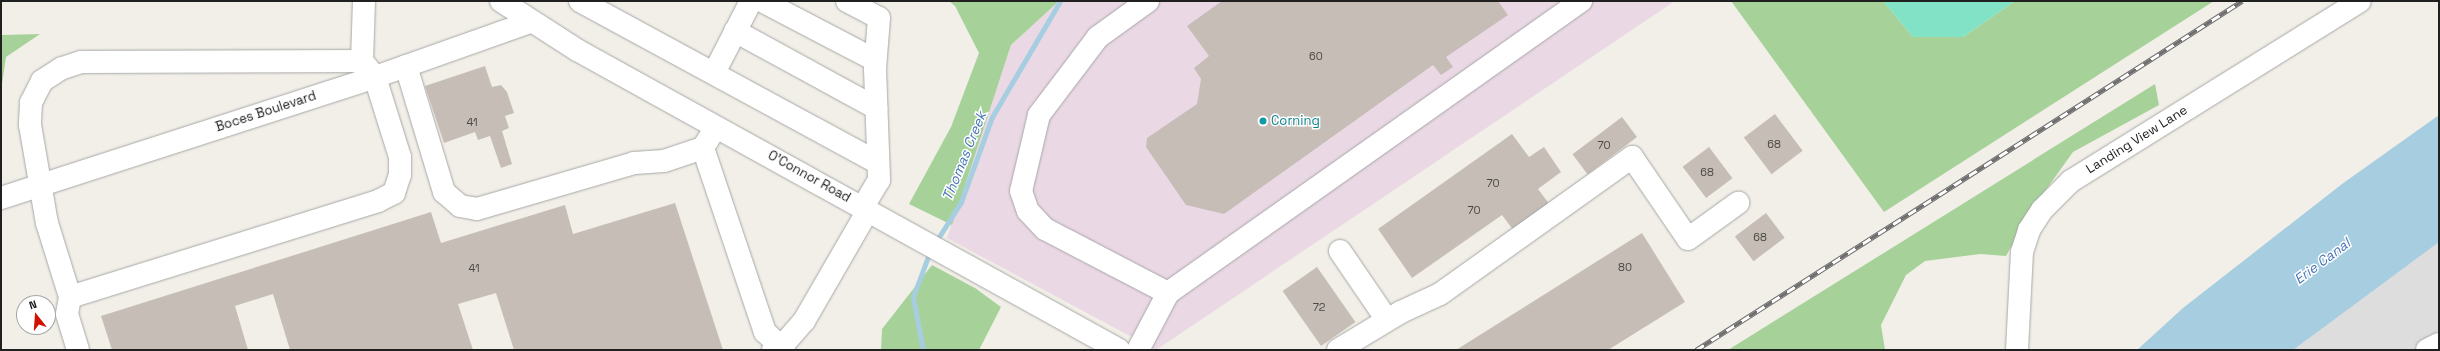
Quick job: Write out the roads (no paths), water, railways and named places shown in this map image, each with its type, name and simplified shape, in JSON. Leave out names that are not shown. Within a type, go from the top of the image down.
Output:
[{"type":"street","points":[[70,297],[378,201],[394,193],[400,175],[400,157],[368,69],[364,1]]},
{"type":"street","points":[[580,1],[878,163]]},
{"type":"street","points":[[714,73],[751,1]]},
{"type":"street","points":[[762,1],[875,60]]},
{"type":"street","points":[[703,148],[765,332],[780,348],[804,321],[865,209],[879,180],[875,60],[879,18],[847,1]]},
{"type":"street","points":[[1148,1],[1098,37],[1039,115],[1021,191],[1028,211],[1046,229],[1168,293]]},
{"type":"street","points":[[1138,350],[1168,293],[1581,1]]},
{"type":"street","name":"Landing View Lane","points":[[2017,350],[2022,252],[2029,230],[2052,200],[2071,181],[2360,1]]},
{"type":"street","name":"Boces Boulevard","points":[[1,198],[368,69],[406,66],[518,9]]},
{"type":"street","name":"O'Connor Road","points":[[518,9],[716,126],[1119,350]]},
{"type":"street","points":[[735,31],[876,108]]},
{"type":"street","points":[[78,350],[67,314],[70,297],[47,223],[30,125],[31,103],[42,80],[62,68],[81,62],[368,69]]},
{"type":"street","points":[[406,66],[444,192],[460,206],[477,209],[634,163],[664,161],[703,148],[716,126]]},
{"type":"street","points":[[1338,350],[1387,320],[1440,294],[1632,157],[1688,239],[1738,203]]},
{"type":"street","points":[[1340,251],[1387,320]]},
{"type":"street","points":[[2427,350],[2439,344]]},
{"type":"water","name":"Erie Canal","points":[[2439,115],[2439,242],[2293,350],[2137,350],[2183,308],[2342,184]]},
{"type":"waterway","name":"Thomas Creek","points":[[935,243],[961,202],[992,117],[1060,1]]},
{"type":"waterway","name":"Thomas Creek","points":[[923,350],[913,297],[930,251]]},
{"type":"railway","points":[[1696,350],[2242,1]]},
{"type":"place","name":"Corning","points":[[1263,121]]}]
